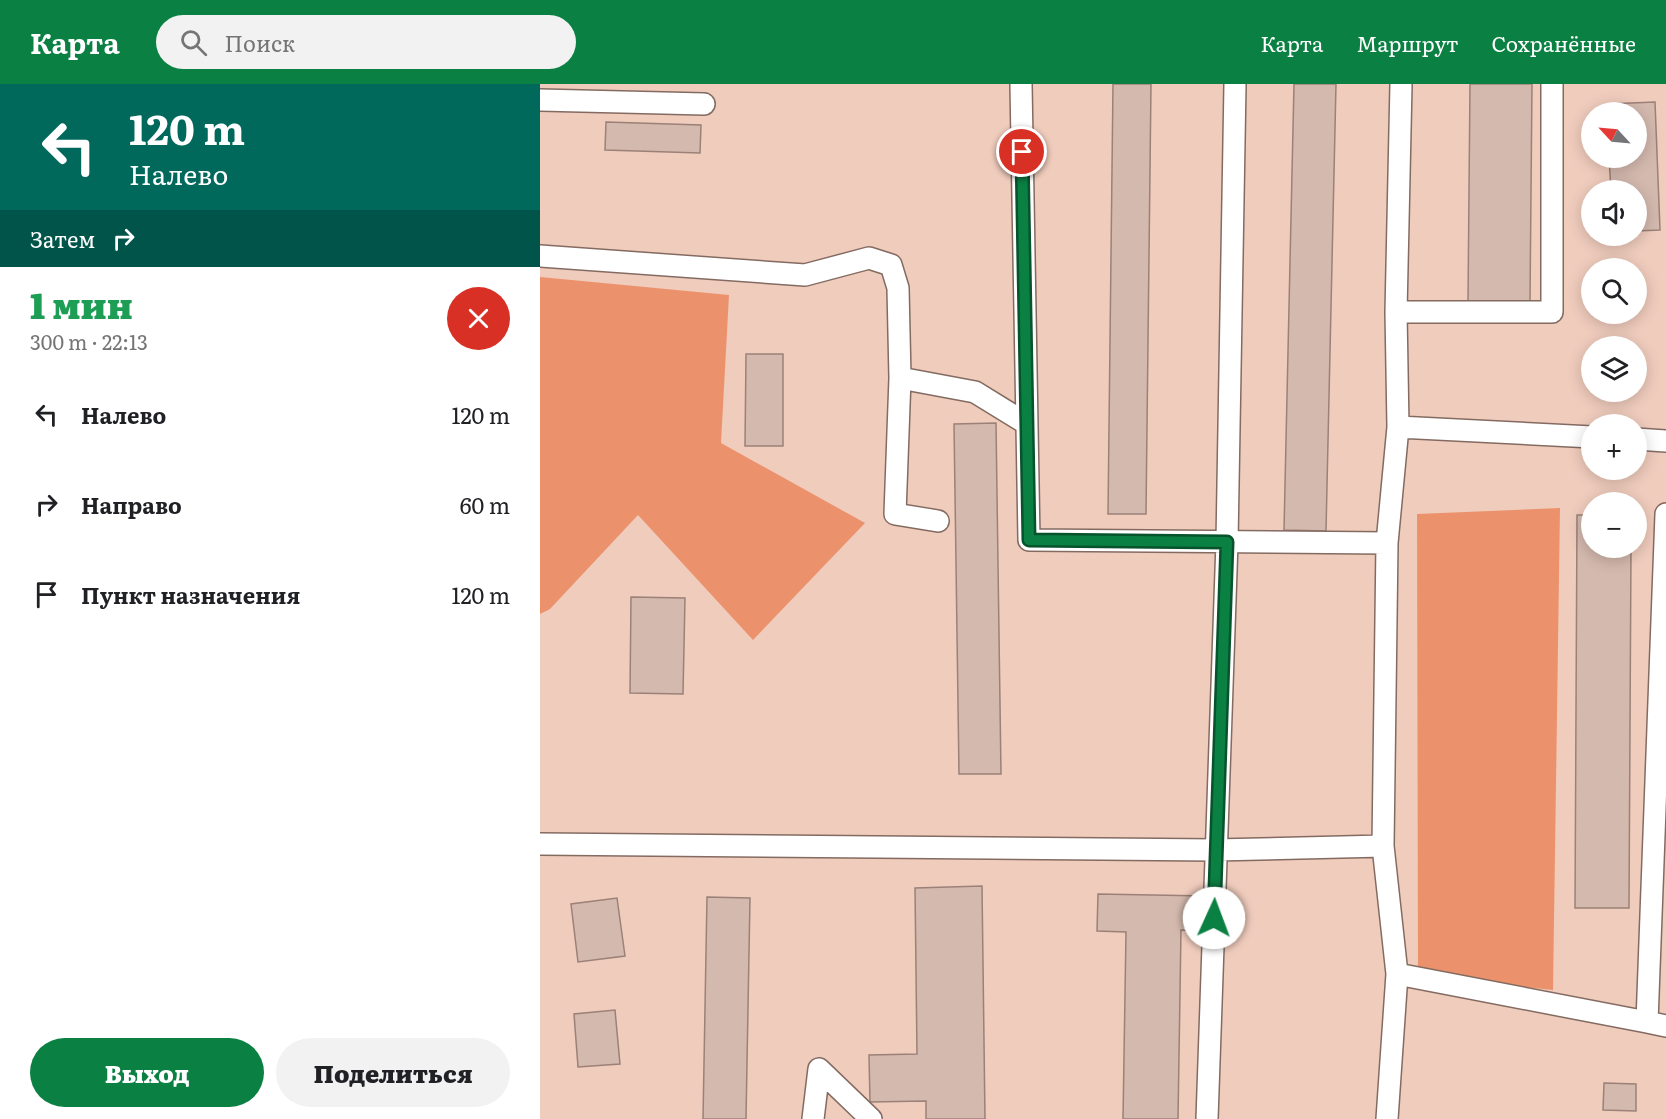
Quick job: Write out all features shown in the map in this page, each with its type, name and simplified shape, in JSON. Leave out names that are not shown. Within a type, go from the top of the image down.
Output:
[{"type":"lane","points":[[1021,84],[1029,540],[1387,543]]},
{"type":"lane","points":[[1207,1119],[1227,542],[1235,84]]},
{"type":"lane","points":[[1388,1119],[1397,974],[1383,846],[1387,543],[1398,427],[1396,312],[1401,84]]},
{"type":"lane","points":[[1396,312],[1552,312],[1552,84]]},
{"type":"lane","points":[[540,100],[591,92],[704,104]]},
{"type":"lane","points":[[540,256],[805,275],[869,258],[891,265],[898,288],[900,378],[895,514],[938,521]]},
{"type":"lane","points":[[900,378],[975,392],[1027,424]]},
{"type":"lane","points":[[1398,427],[1581,436]]},
{"type":"lane","points":[[1647,440],[1666,441]]},
{"type":"lane","points":[[1397,974],[1656,1024],[1666,514]]},
{"type":"lane","points":[[540,844],[1215,850],[1383,846]]},
{"type":"lane","points":[[813,1119],[819,1069],[871,1119]]},
{"type":"shaded area","points":[[540,84],[1666,84],[1666,1119],[540,1119]]},
{"type":"shaded area","points":[[540,277],[729,295],[721,443],[865,523],[753,640],[638,515],[550,609],[540,614]]},
{"type":"shaded area","points":[[1560,508],[1553,990],[1418,976],[1417,514]]},
{"type":"building","points":[[1113,84],[1151,84],[1146,514],[1108,514]]},
{"type":"building","points":[[1294,84],[1336,84],[1326,531],[1284,530]]},
{"type":"building","points":[[1470,84],[1532,84],[1530,301],[1468,301]]},
{"type":"building","points":[[1647,102],[1655,102],[1660,230],[1647,231],[1647,180],[1610,180],[1610,168],[1647,168]]},
{"type":"building","points":[[606,122],[701,125],[700,153],[605,150]]},
{"type":"building","points":[[746,354],[783,354],[783,446],[745,446]]},
{"type":"building","points":[[996,423],[1001,774],[959,774],[954,424]]},
{"type":"building","points":[[1577,515],[1581,515],[1581,558],[1631,558],[1629,908],[1575,908]]},
{"type":"building","points":[[631,597],[685,598],[683,694],[630,693]]},
{"type":"building","points":[[982,886],[985,1119],[926,1119],[926,1101],[870,1102],[869,1055],[917,1054],[915,888]]},
{"type":"building","points":[[1098,894],[1206,896],[1206,931],[1181,930],[1178,1119],[1123,1119],[1126,932],[1097,931]]},
{"type":"building","points":[[707,897],[750,898],[746,1119],[703,1119]]},
{"type":"building","points":[[617,898],[625,956],[578,962],[571,904]]},
{"type":"building","points":[[615,1010],[620,1064],[578,1067],[574,1014]]},
{"type":"building","points":[[1604,1083],[1636,1084],[1636,1111],[1603,1110]]},
{"type":"route","points":[[1022,152],[1029,540],[1227,542],[1214,918]]}]
